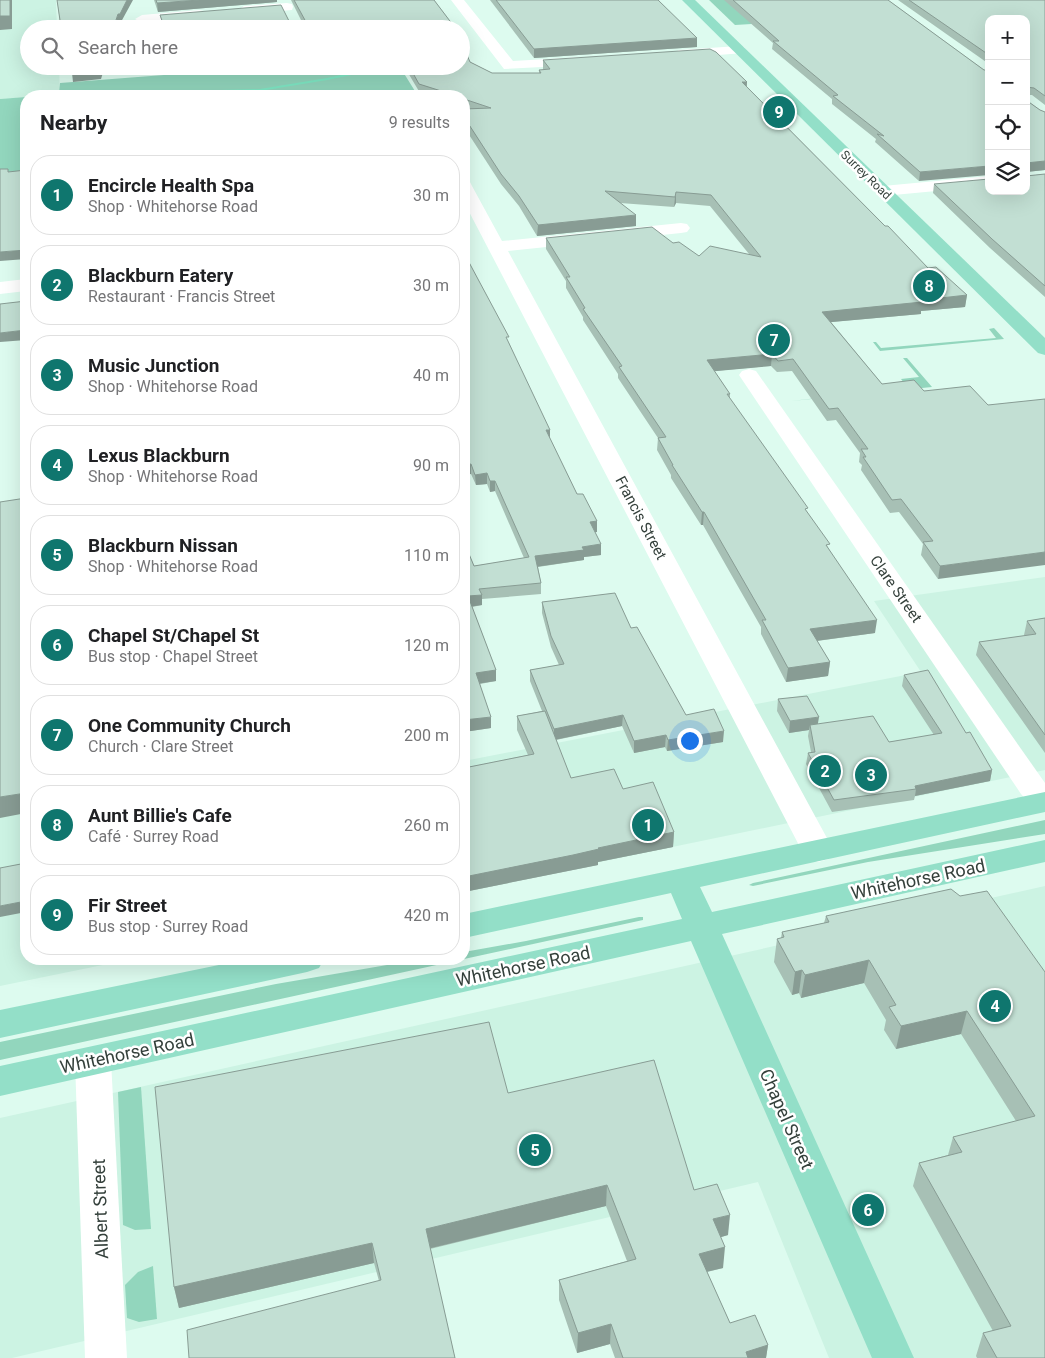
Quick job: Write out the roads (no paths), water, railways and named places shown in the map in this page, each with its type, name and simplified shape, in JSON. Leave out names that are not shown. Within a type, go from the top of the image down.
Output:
[{"type":"main road","name":"Surrey Road","points":[[688,0],[1045,349]]},
{"type":"main road","points":[[470,925],[1045,802]]},
{"type":"main road","name":"Whitehorse Road","points":[[0,1081],[1045,851]]},
{"type":"main road","name":"Chapel Street","points":[[681,880],[893,1358]]},
{"type":"main road","points":[[0,1024],[279,965]]},
{"type":"street","points":[[457,0],[510,66],[594,60]]},
{"type":"street","points":[[233,11],[286,3],[294,20]]},
{"type":"street","points":[[140,19],[215,12]]},
{"type":"street","points":[[668,55],[740,50]]},
{"type":"street","points":[[883,191],[985,181]]},
{"type":"street","name":"Francis Street","points":[[470,197],[818,851]]},
{"type":"street","points":[[497,247],[680,228]]},
{"type":"street","points":[[0,288],[20,286]]},
{"type":"street","name":"Clare Street","points":[[749,375],[1032,787],[1045,802]]},
{"type":"street","name":"Albert Street","points":[[93,1061],[106,1358]]},
{"type":"waterway","points":[[260,90],[346,75]]},
{"type":"place","name":"Fir Street","points":[[779,112]]},
{"type":"place","name":"Aunt Billie's Cafe","points":[[929,286]]},
{"type":"place","name":"One Community Church","points":[[774,340]]},
{"type":"place","name":"Blackburn Eatery","points":[[825,771]]},
{"type":"place","name":"Music Junction","points":[[871,775]]},
{"type":"place","name":"Encircle Health Spa","points":[[648,825]]},
{"type":"place","name":"Lexus Blackburn","points":[[995,1006]]},
{"type":"place","name":"Blackburn Nissan","points":[[535,1150]]},
{"type":"place","name":"Chapel St/Chapel St","points":[[868,1210]]}]
